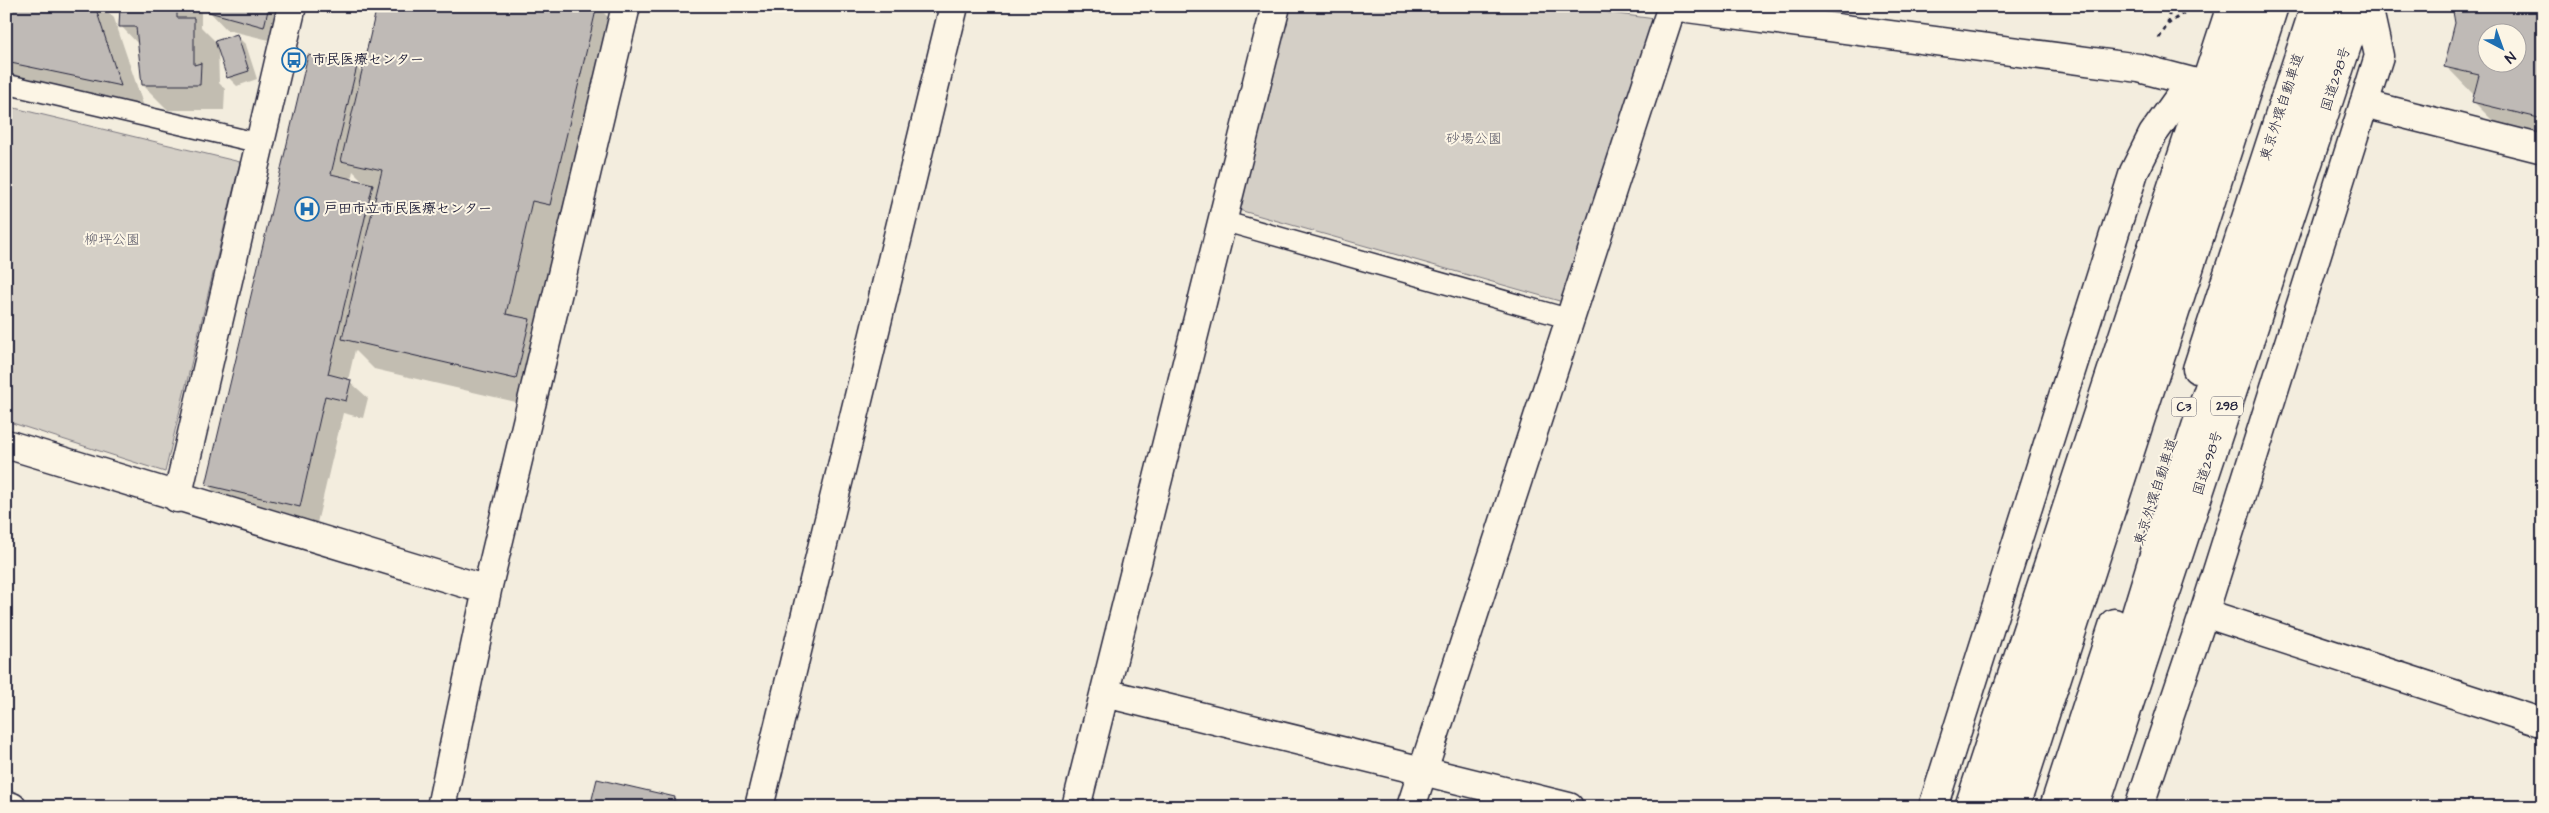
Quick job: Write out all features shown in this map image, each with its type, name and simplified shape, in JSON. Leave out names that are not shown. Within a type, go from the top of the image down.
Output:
[{"type":"main road","points":[[177,498],[292,6]]},
{"type":"main road","points":[[442,807],[488,590],[626,6]]},
{"type":"main road","points":[[759,807],[954,6]]},
{"type":"main road","points":[[1076,807],[1276,6]]},
{"type":"main road","points":[[1411,807],[1672,6],[2139,68],[2197,83]]},
{"type":"main road","points":[[1969,807],[2197,83],[2230,6]]},
{"type":"main road","points":[[1992,807],[2250,6]]},
{"type":"main road","points":[[2015,807],[2274,6]]},
{"type":"main road","name":"東京外環自動車道","points":[[2054,807],[2315,6]]},
{"type":"main road","points":[[2074,807],[2099,735],[2161,532],[2336,6]]},
{"type":"main road","name":"国道298号","points":[[2095,807],[2360,6]]},
{"type":"main road","points":[[2139,807],[2204,613],[2379,56],[2368,6]]},
{"type":"main road","points":[[1933,807],[2134,172],[2153,134],[2197,83]]},
{"type":"main road","points":[[2364,104],[2543,149]]},
{"type":"main road","points":[[6,444],[177,498],[488,590]]},
{"type":"main road","points":[[2204,613],[2543,723]]},
{"type":"main road","points":[[1105,693],[1569,807]]},
{"type":"main road","points":[[6,805],[12,807]]},
{"type":"lane","points":[[6,84],[259,143]]},
{"type":"lane","points":[[1223,221],[1570,319]]},
{"type":"path","points":[[2168,24],[2170,6]]},
{"type":"path","points":[[2139,68],[2168,24],[2193,6]]},
{"type":"green space","name":"砂場公園","points":[[1291,6],[1558,6],[1655,19],[1563,302],[1239,210]]},
{"type":"green space","name":"柳坪公園","points":[[6,106],[240,162],[165,472],[6,421]]},
{"type":"building","points":[[6,6],[95,6],[121,86],[6,62]]},
{"type":"building","points":[[120,6],[177,6],[177,18],[194,18],[194,65],[201,63],[200,85],[142,85],[136,27],[119,27]]},
{"type":"building","points":[[206,6],[269,6],[264,27],[209,12]]},
{"type":"building","points":[[377,6],[597,6],[550,205],[532,201],[506,314],[530,319],[516,379],[342,339],[382,170],[341,161]]},
{"type":"building","points":[[2452,6],[2543,6],[2543,119],[2472,102],[2479,75],[2444,67],[2455,23]]},
{"type":"building","points":[[237,34],[249,71],[227,78],[215,41]]},
{"type":"building","points":[[308,55],[357,66],[331,174],[373,184],[328,374],[351,380],[346,401],[325,396],[300,507],[206,485]]},
{"type":"building","points":[[597,779],[675,797],[672,807],[590,807]]},
{"type":"place","name":"市民医療センター","points":[[294,60]]},
{"type":"place","name":"戸田市立市民医療センター","points":[[307,209]]}]
